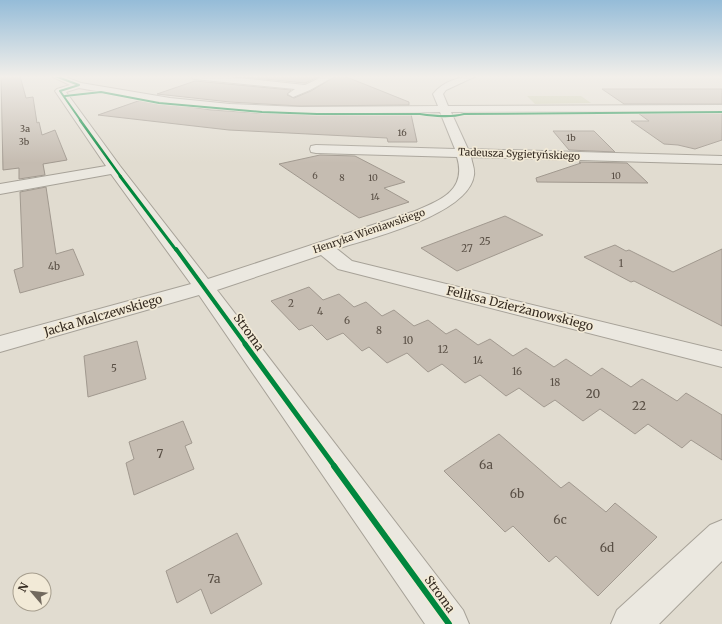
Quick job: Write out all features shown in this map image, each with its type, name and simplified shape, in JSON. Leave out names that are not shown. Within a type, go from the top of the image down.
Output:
[{"type":"street","name":"Stroma","points":[[70,105],[115,170],[205,286],[449,624]]},
{"type":"street","points":[[225,105],[266,109],[444,111],[722,108]]},
{"type":"street","points":[[266,109],[274,105]]},
{"type":"street","name":"Henryka Wieniawskiego","points":[[205,286],[413,218],[436,208],[454,196],[464,184],[467,175],[467,167],[442,105]]},
{"type":"street","name":"Tadeusza Sygietyńskiego","points":[[316,149],[722,160]]},
{"type":"street","points":[[0,189],[115,170]]},
{"type":"street","name":"Feliksa Dzierżanowskiego","points":[[324,247],[345,265],[722,358]]},
{"type":"street","name":"Jacka Malczewskiego","points":[[0,344],[205,286]]},
{"type":"street","points":[[631,624],[722,537]]},
{"type":"building","points":[[2,105],[34,105],[37,123],[39,122],[42,135],[55,130],[67,160],[43,164],[45,175],[19,179],[19,168],[3,170]]},
{"type":"building","points":[[126,105],[177,105],[211,110],[256,113],[335,115],[411,114],[417,142],[388,142],[387,138],[229,130],[98,115]]},
{"type":"building","points":[[285,105],[396,105],[300,106]]},
{"type":"building","points":[[722,112],[722,140],[695,149],[678,145],[664,144],[631,121],[649,121],[638,113]]},
{"type":"building","points":[[553,131],[594,131],[615,152],[569,150]]},
{"type":"building","points":[[320,155],[355,156],[405,182],[384,188],[409,202],[359,218],[279,164]]},
{"type":"building","points":[[579,162],[627,163],[648,183],[537,182],[536,178],[581,163]]},
{"type":"building","points":[[46,187],[56,254],[73,249],[84,275],[20,293],[14,270],[23,267],[20,192]]},
{"type":"building","points":[[505,216],[543,235],[457,271],[421,248]]},
{"type":"building","points":[[615,245],[626,251],[629,250],[673,272],[722,249],[722,326],[634,281],[631,282],[584,257]]},
{"type":"building","points":[[309,287],[323,300],[339,294],[354,307],[366,302],[382,316],[394,310],[414,326],[428,320],[446,334],[456,329],[478,345],[490,339],[513,356],[526,348],[554,367],[566,359],[591,376],[602,368],[631,387],[642,379],[677,401],[686,393],[722,415],[722,460],[691,440],[682,448],[648,424],[635,434],[600,409],[583,421],[555,400],[544,407],[519,388],[506,396],[480,375],[465,383],[442,364],[428,372],[407,353],[387,363],[369,347],[362,351],[343,333],[327,340],[312,325],[299,330],[271,301]]},
{"type":"building","points":[[137,341],[146,379],[88,397],[84,356]]},
{"type":"building","points":[[183,421],[192,443],[185,446],[194,469],[134,495],[126,463],[134,459],[129,442]]},
{"type":"building","points":[[499,434],[561,488],[569,482],[606,512],[615,503],[657,537],[598,596],[556,556],[549,562],[513,526],[505,532],[444,471]]},
{"type":"building","points":[[237,533],[262,584],[211,614],[201,589],[177,603],[166,571]]},
{"type":"cycle path","points":[[70,105],[115,169],[204,287],[449,624]]},
{"type":"cycle path","points":[[183,105],[262,112],[317,114],[420,114],[434,116],[457,116],[464,114],[722,112]]}]
